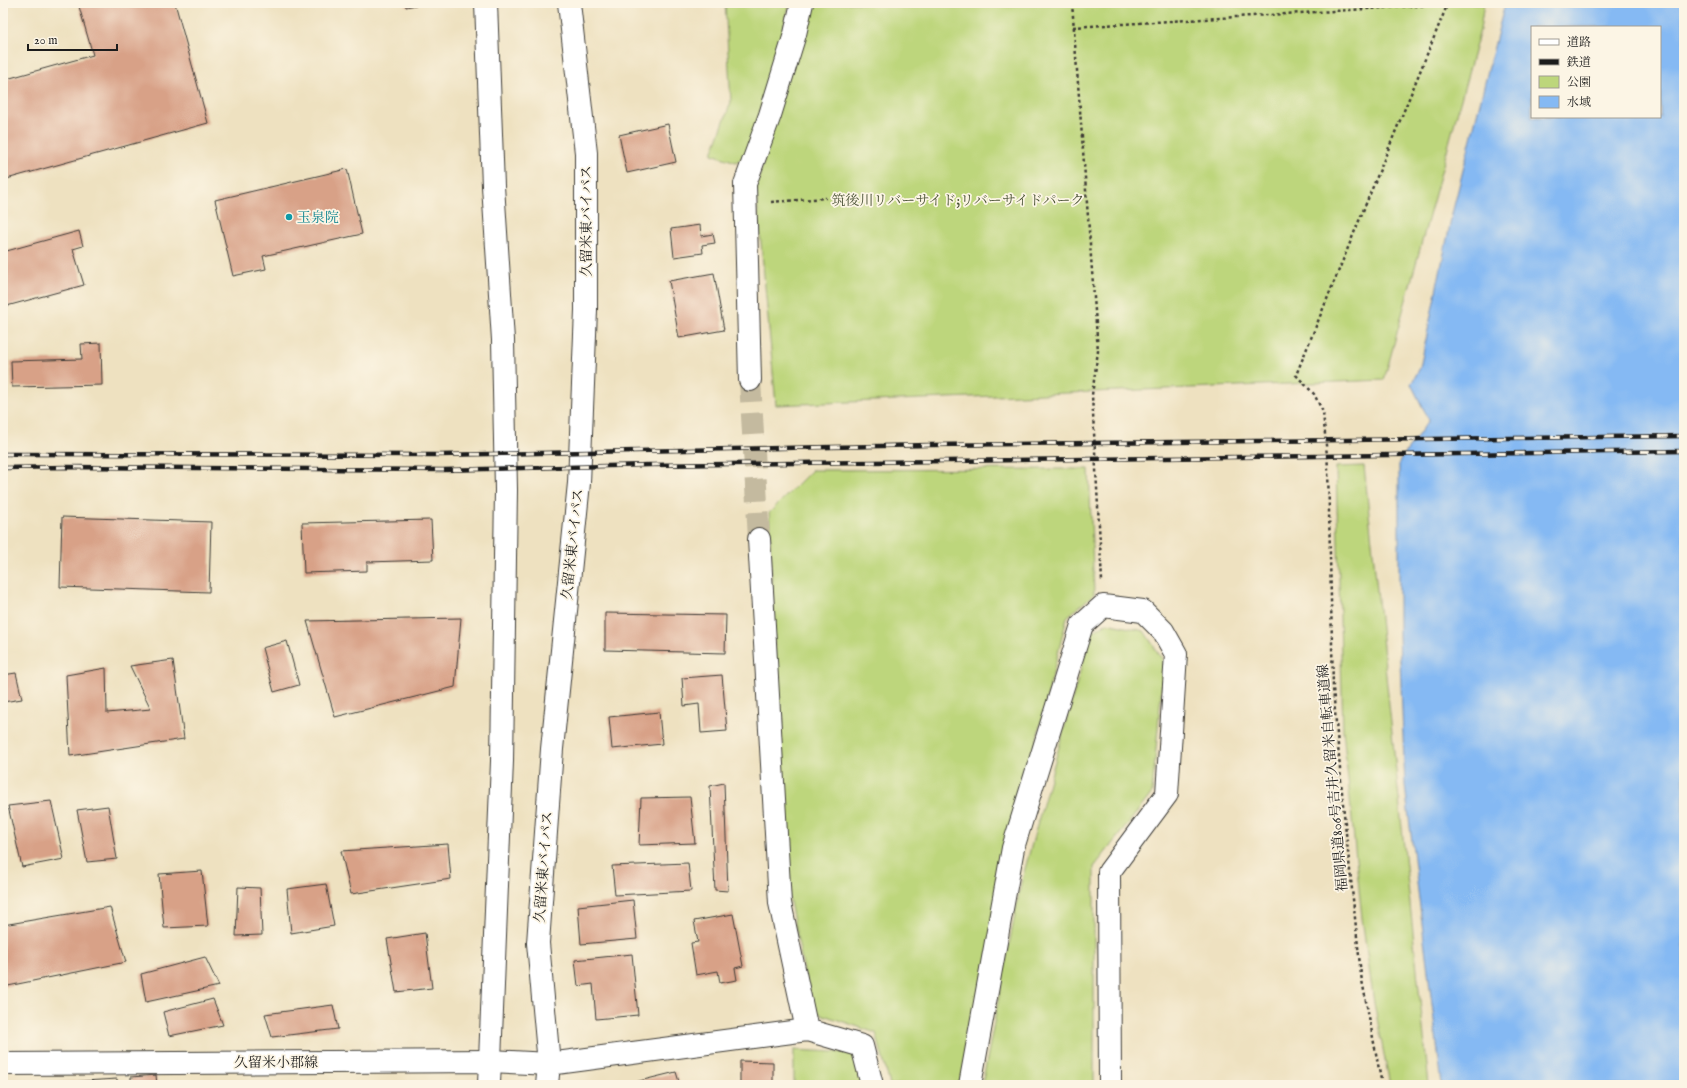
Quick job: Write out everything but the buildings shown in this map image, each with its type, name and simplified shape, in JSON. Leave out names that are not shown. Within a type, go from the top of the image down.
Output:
[{"type":"main road","points":[[486,3],[493,186],[503,340],[506,490],[502,761],[489,1085]]},
{"type":"main road","name":"久留米東バイパス","points":[[548,1075],[538,943],[552,748],[578,483],[586,310],[586,153],[569,3]]},
{"type":"main road","points":[[750,380],[745,184],[770,115],[795,34],[802,3]]},
{"type":"main road","points":[[759,539],[780,903],[807,1030],[862,1046],[872,1085]]},
{"type":"main road","points":[[970,1085],[1012,848],[1082,625],[1103,606],[1143,611],[1164,631],[1176,654],[1167,794],[1109,872],[1110,1085]]},
{"type":"main road","name":"久留米小郡線","points":[[3,1064],[491,1061],[548,1075],[807,1030]]},
{"type":"path","points":[[1072,3],[1098,350],[1092,395],[1100,512]]},
{"type":"path","points":[[1073,27],[1448,3]]},
{"type":"path","name":"福岡県道806号吉井久留米自転車道線","points":[[1382,1085],[1362,975],[1342,804],[1333,688],[1328,467],[1323,412],[1314,394],[1296,375],[1448,3]]},
{"type":"path","points":[[745,203],[826,198]]},
{"type":"green space","points":[[725,3],[790,3],[747,155],[736,162],[712,154],[731,102]]},
{"type":"green space","name":"筑後川リバーサイド;リバーサイドパーク","points":[[807,3],[1484,3],[1480,30],[1384,380],[776,405],[756,189]]},
{"type":"green space","points":[[1364,466],[1429,1085],[1390,1085],[1374,1003],[1362,918],[1343,730],[1336,467]]},
{"type":"green space","points":[[1089,469],[1094,594],[1067,617],[1017,818],[962,1085],[890,1085],[876,1033],[812,1011],[784,872],[769,513],[812,470]]},
{"type":"green space","points":[[1107,623],[1144,631],[1164,662],[1152,793],[1094,867],[1094,1085],[982,1085],[1021,883],[1091,632]]},
{"type":"green space","points":[[794,1050],[854,1053],[862,1085],[794,1085]]},
{"type":"water","points":[[1505,3],[1684,3],[1684,1085],[1442,1085],[1405,786],[1399,635],[1399,462],[1429,420],[1411,384],[1420,368],[1453,210]]},
{"type":"tunnel","points":[[750,380],[759,539]]},
{"type":"railway","points":[[3,454],[439,455],[930,445],[1684,436]]},
{"type":"railway","points":[[3,468],[68,467],[443,470],[650,465],[1684,451]]},
{"type":"place","name":"玉泉院","points":[[289,217]]}]
